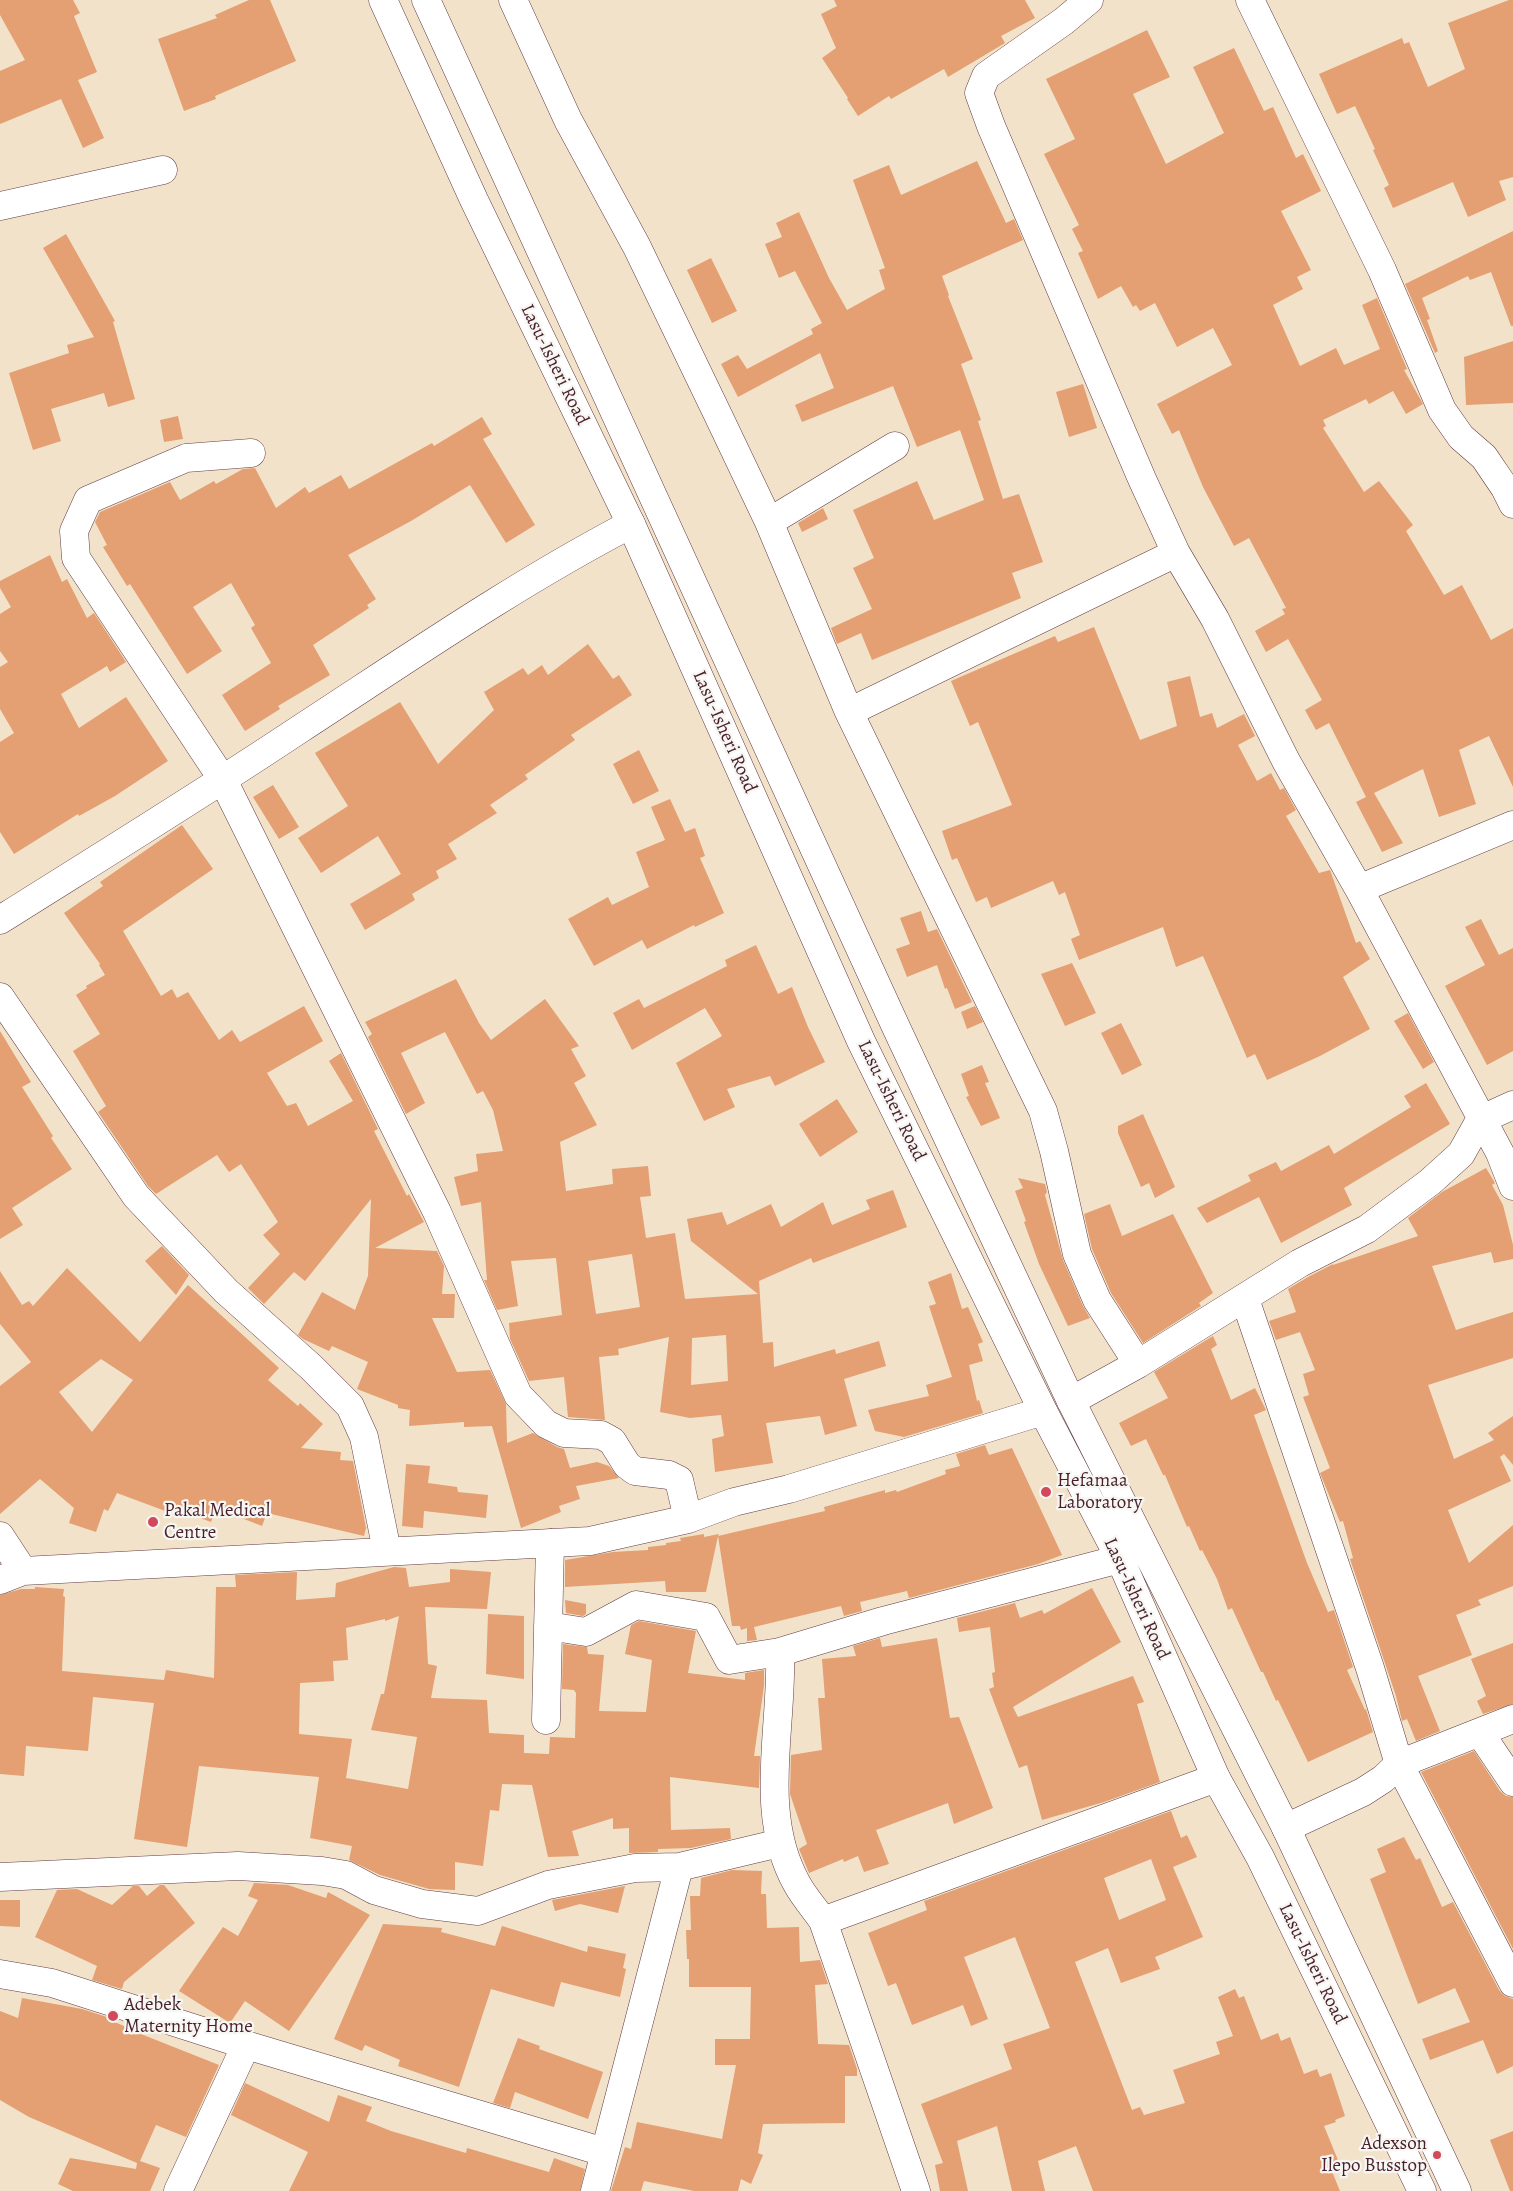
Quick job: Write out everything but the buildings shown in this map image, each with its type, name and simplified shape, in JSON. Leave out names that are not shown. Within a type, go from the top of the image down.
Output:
[{"type":"street","name":"Lasu-Isheri Road","points":[[383,0],[474,200],[631,524],[861,1041],[1043,1412],[1120,1559],[1216,1778],[1264,1865],[1422,2191]]},
{"type":"street","name":"Lasu-Isheri Road","points":[[426,0],[895,1025],[1071,1401],[1286,1828],[1457,2191]]},
{"type":"street","points":[[513,0],[568,120],[636,247],[769,522],[850,712],[1043,1111],[1077,1254],[1097,1300],[1138,1364]]},
{"type":"street","points":[[1089,0],[1064,21],[986,76],[979,93],[991,126],[1142,479],[1176,553],[1215,619],[1286,761],[1358,889],[1480,1120],[1500,1153],[1513,1186]]},
{"type":"street","points":[[1250,0],[1382,270],[1442,410],[1461,437],[1484,457],[1506,488],[1513,504]]},
{"type":"street","points":[[0,206],[163,170]]},
{"type":"street","points":[[769,522],[895,446]]},
{"type":"street","points":[[251,453],[186,458],[88,500],[74,531],[76,558],[223,780],[437,1212],[518,1395],[546,1424],[564,1434],[601,1435],[612,1441],[627,1465],[635,1471],[669,1475],[680,1480],[688,1519]]},
{"type":"street","points":[[0,920],[223,780],[570,555],[631,524]]},
{"type":"street","points":[[850,712],[1176,553]]},
{"type":"street","points":[[1358,889],[1513,825]]},
{"type":"street","points":[[0,997],[136,1196],[226,1292],[311,1367],[350,1406],[364,1437],[387,1551]]},
{"type":"street","points":[[861,1041],[895,1025]]},
{"type":"street","points":[[1071,1401],[1138,1364],[1300,1263],[1367,1229],[1430,1182],[1460,1154],[1480,1120],[1513,1105]]},
{"type":"street","points":[[1245,1298],[1370,1668],[1399,1764],[1513,1983]]},
{"type":"street","points":[[0,1536],[11,1576],[387,1551],[590,1541],[688,1519],[734,1502],[790,1489],[1043,1412]]},
{"type":"street","points":[[546,1720],[550,1544]]},
{"type":"street","points":[[548,1626],[586,1632],[636,1605],[706,1617],[729,1660],[780,1652],[883,1620],[1120,1559]]},
{"type":"street","points":[[780,1652],[781,1678],[774,1798],[780,1843],[797,1883],[823,1921],[916,2191]]},
{"type":"street","points":[[1191,1722],[1224,1705]]},
{"type":"street","points":[[1286,1828],[1363,1792],[1383,1779],[1399,1764],[1513,1719]]},
{"type":"street","points":[[1480,1733],[1513,1782]]},
{"type":"street","points":[[823,1921],[1216,1778]]},
{"type":"street","points":[[0,1878],[238,1866],[322,1870],[346,1875],[374,1890],[422,1904],[478,1911],[548,1885],[635,1868],[679,1867],[780,1843]]},
{"type":"street","points":[[595,2191],[679,1867]]},
{"type":"street","points":[[0,1974],[52,1983],[246,2045],[604,2152]]},
{"type":"street","points":[[178,2191],[246,2045]]},
{"type":"place","name":"Hefamaa Laboratory","points":[[1046,1492]]},
{"type":"place","name":"Pakal Medical Centre","points":[[153,1522]]},
{"type":"place","name":"Adebek Maternity Home","points":[[113,2016]]},
{"type":"place","name":"Adexson Ilepo Busstop","points":[[1437,2155]]}]
